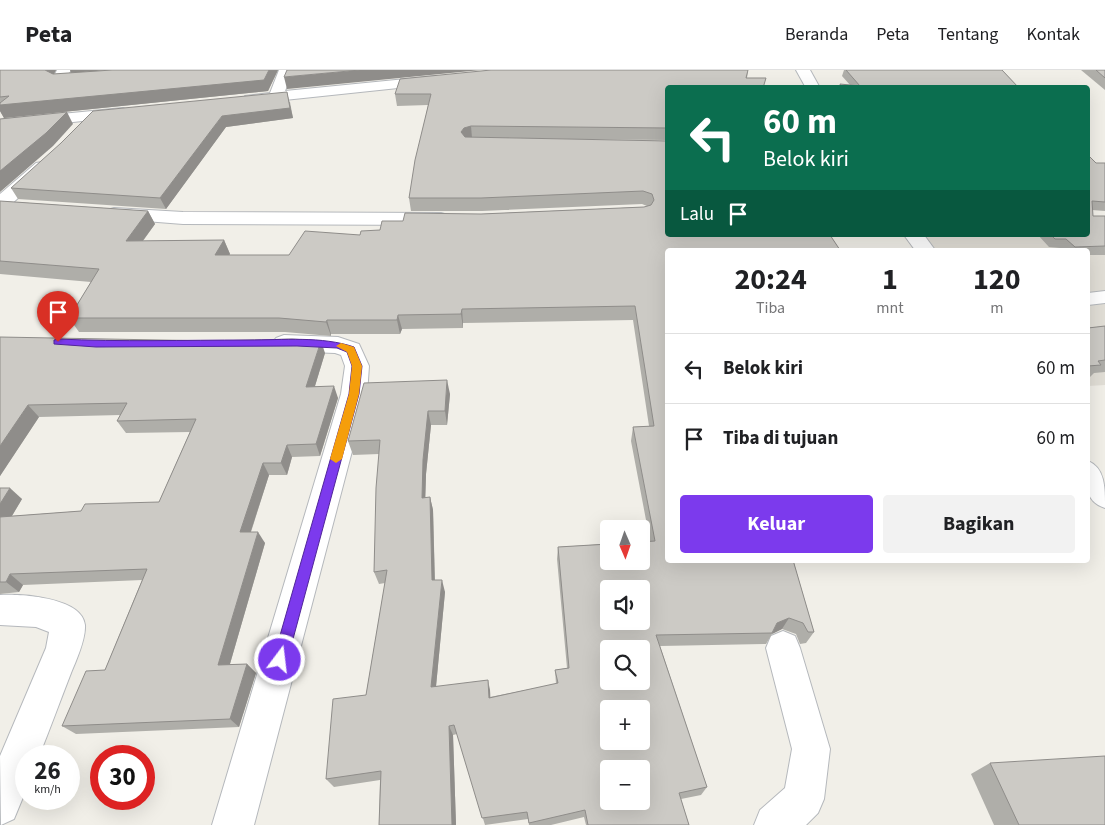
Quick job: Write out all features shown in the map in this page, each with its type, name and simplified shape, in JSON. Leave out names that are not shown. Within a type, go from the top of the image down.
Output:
[{"type":"street","points":[[64,70],[59,80],[109,77]]},
{"type":"street","points":[[275,97],[286,70]]},
{"type":"street","points":[[803,70],[811,85]]},
{"type":"street","points":[[236,101],[448,79]]},
{"type":"street","points":[[0,125],[140,111]]},
{"type":"street","points":[[73,137],[92,117]]},
{"type":"street","points":[[0,205],[53,157]]},
{"type":"street","points":[[0,205],[19,208]]},
{"type":"street","points":[[96,213],[183,218],[462,219]]},
{"type":"street","points":[[915,237],[924,248]]},
{"type":"street","points":[[233,825],[354,394],[357,366],[351,350],[338,345],[259,343]]},
{"type":"street","points":[[1090,475],[1105,496]]},
{"type":"street","points":[[0,610],[26,609],[57,616],[68,624],[63,648],[0,805]]},
{"type":"street","points":[[775,825],[804,799],[811,749],[783,648]]},
{"type":"lane","points":[[1090,299],[1105,297]]},
{"type":"shaded area","points":[[1105,223],[1105,385],[1090,386],[1090,248],[930,248],[921,237],[1090,237],[1090,234]]},
{"type":"building","points":[[0,70],[45,70],[53,74],[112,70],[269,70],[264,80],[0,105],[9,96],[0,97]]},
{"type":"building","points":[[287,70],[360,70],[284,77]]},
{"type":"building","points":[[491,70],[748,70],[746,78],[766,78],[764,85],[665,85],[665,128],[471,126],[464,128],[461,132],[465,137],[665,141],[665,237],[831,237],[839,248],[665,248],[665,563],[794,563],[814,632],[808,632],[803,623],[789,618],[777,623],[772,633],[656,635],[707,787],[679,793],[689,825],[588,825],[585,810],[529,823],[527,812],[482,818],[454,725],[449,726],[452,825],[379,825],[381,771],[326,779],[333,699],[366,695],[387,570],[374,572],[376,488],[380,440],[348,441],[364,383],[447,380],[445,411],[428,411],[423,460],[422,498],[430,497],[432,580],[442,580],[431,687],[488,680],[489,698],[558,683],[555,670],[569,668],[558,547],[600,545],[600,570],[650,570],[650,541],[655,541],[633,427],[654,426],[635,306],[462,309],[461,314],[398,315],[397,320],[327,320],[326,322],[279,318],[69,318],[99,269],[0,261],[0,201],[148,211],[126,241],[224,240],[215,255],[289,255],[305,231],[360,235],[361,231],[380,230],[382,221],[403,221],[405,213],[481,214],[644,207],[651,205],[654,200],[652,194],[643,191],[481,198],[409,198],[415,160],[431,94],[395,94],[400,79]]},
{"type":"building","points":[[846,70],[1002,70],[1016,85],[859,85]]},
{"type":"building","points":[[1096,70],[1105,70],[1105,78]]},
{"type":"building","points":[[287,92],[290,108],[222,116],[160,198],[11,188],[93,111]]},
{"type":"building","points":[[67,112],[46,133],[0,171],[0,119]]},
{"type":"building","points":[[1090,157],[1096,163],[1105,163],[1105,202],[1092,201],[1093,216],[1105,216],[1105,246],[1075,247],[1066,239],[1055,239],[1053,237],[1090,237]]},
{"type":"building","points":[[1105,326],[1105,360],[1098,361],[1101,365],[1090,366],[1090,328]]},
{"type":"building","points":[[0,337],[214,341],[292,339],[321,341],[306,387],[334,386],[316,444],[287,445],[281,463],[263,463],[240,532],[258,532],[218,665],[247,664],[230,719],[62,726],[86,671],[105,670],[147,569],[10,574],[6,582],[0,582],[0,517],[81,511],[85,504],[159,502],[196,419],[117,421],[127,403],[28,405],[0,446]]},
{"type":"building","points":[[0,488],[10,488],[0,504]]},
{"type":"building","points":[[1105,756],[1105,825],[1019,825],[990,763]]},
{"type":"slow traffic","points":[[336,459],[354,394],[357,366],[351,350],[341,346]]},
{"type":"route","points":[[58,342],[96,344],[297,343],[338,345],[351,350],[357,366],[354,394],[280,660]]}]
